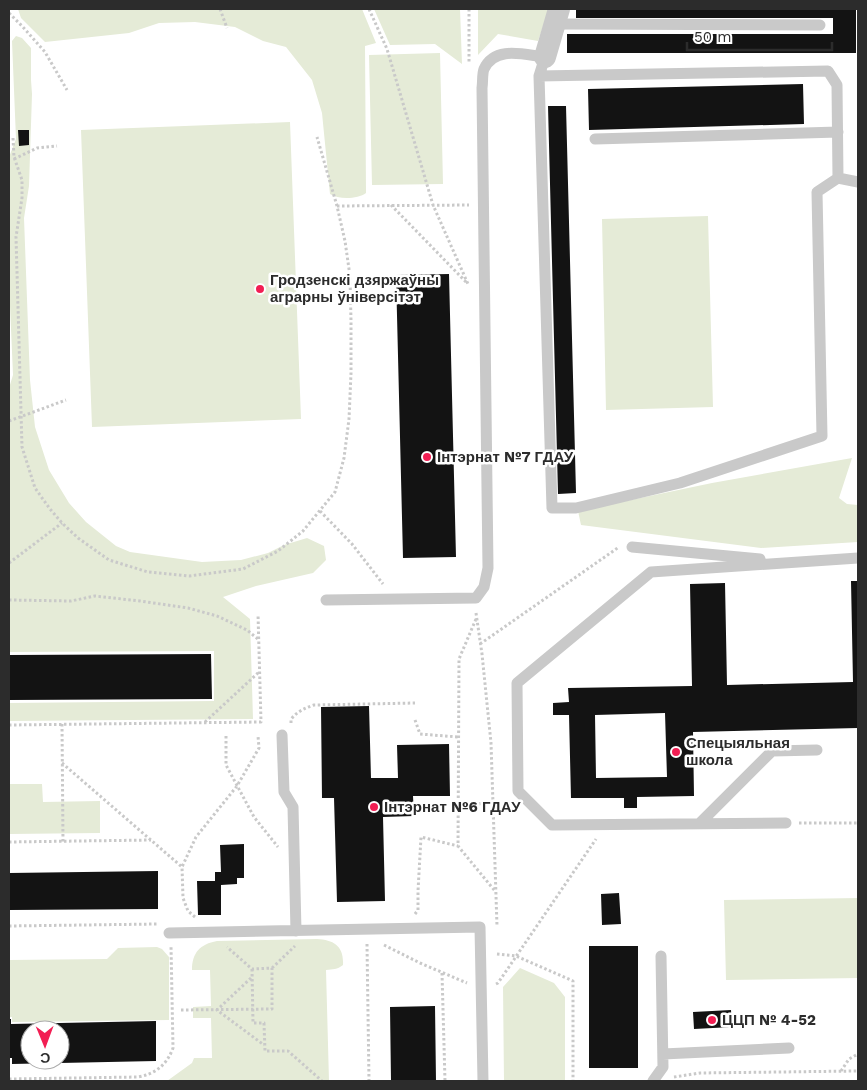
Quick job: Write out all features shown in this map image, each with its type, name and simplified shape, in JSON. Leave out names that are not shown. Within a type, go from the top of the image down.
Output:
[{"type":"street","points":[[542,67],[556,17]]},
{"type":"lane","points":[[556,17],[820,26]]},
{"type":"lane","points":[[326,600],[476,598],[484,586],[488,568],[482,88],[484,70],[493,57],[514,53],[542,67],[828,71],[837,85],[838,178]]},
{"type":"lane","points":[[542,67],[552,508],[576,508],[680,483],[822,436],[817,192],[838,178],[858,182]]},
{"type":"lane","points":[[595,139],[838,132]]},
{"type":"lane","points":[[632,547],[794,563]]},
{"type":"lane","points":[[786,823],[552,825],[518,791],[517,683],[651,572],[858,558]]},
{"type":"lane","points":[[286,732],[284,792],[293,807],[296,931]]},
{"type":"lane","points":[[699,824],[772,751],[817,750]]},
{"type":"lane","points":[[169,933],[480,927],[483,1081]]},
{"type":"lane","points":[[654,1081],[663,1067],[661,956]]},
{"type":"lane","points":[[663,1054],[789,1048]]},
{"type":"path","points":[[220,9],[227,28]]},
{"type":"path","points":[[369,9],[386,49],[434,205],[468,284],[390,205]]},
{"type":"path","points":[[469,9],[470,69]]},
{"type":"path","points":[[9,13],[45,52],[67,90]]},
{"type":"path","points":[[14,138],[14,160],[22,180],[22,198],[16,237],[20,416],[22,447],[35,488],[62,523],[78,538],[109,560],[148,572],[188,576],[243,570],[278,552],[303,531],[335,492],[344,458],[349,419],[352,374],[350,276],[337,206],[317,137]]},
{"type":"path","points":[[14,160],[37,148],[57,146]]},
{"type":"path","points":[[337,206],[471,205]]},
{"type":"path","points":[[9,421],[66,400]]},
{"type":"path","points":[[320,511],[352,544],[394,599]]},
{"type":"path","points":[[9,563],[62,523]]},
{"type":"path","points":[[480,644],[618,547],[632,547]]},
{"type":"path","points":[[9,600],[71,600],[95,596],[188,608],[217,616],[247,630],[259,640]]},
{"type":"path","points":[[476,598],[476,618],[491,743],[497,934]]},
{"type":"path","points":[[9,725],[261,722],[258,614]]},
{"type":"path","points":[[458,846],[459,659],[476,618]]},
{"type":"path","points":[[205,723],[260,672]]},
{"type":"path","points":[[286,732],[291,719],[296,713],[314,705],[415,703]]},
{"type":"path","points":[[416,720],[420,734],[458,737]]},
{"type":"path","points":[[62,724],[63,842]]},
{"type":"path","points":[[226,736],[226,764],[237,786],[254,817],[294,866]]},
{"type":"path","points":[[181,1010],[272,1009],[272,968],[252,969],[188,911],[183,898],[182,868],[196,837],[237,786],[259,748],[258,736]]},
{"type":"path","points":[[62,763],[182,868]]},
{"type":"path","points":[[458,805],[493,803]]},
{"type":"path","points":[[786,823],[858,823]]},
{"type":"path","points":[[384,945],[420,963],[482,989],[498,982],[606,824]]},
{"type":"path","points":[[413,918],[418,910],[421,837],[458,846],[496,891]]},
{"type":"path","points":[[9,842],[151,840]]},
{"type":"path","points":[[9,1079],[138,1077],[153,1073],[164,1064],[173,1048],[172,957],[169,933]]},
{"type":"path","points":[[367,936],[369,1081]]},
{"type":"path","points":[[498,963],[497,954],[516,956],[572,981],[572,1081]]},
{"type":"path","points":[[252,969],[253,1023],[264,1023],[265,1051],[288,1051],[322,1081]]},
{"type":"path","points":[[442,972],[444,1081]]},
{"type":"path","points":[[498,973],[498,992]]},
{"type":"path","points":[[217,1010],[252,977]]},
{"type":"path","points":[[217,1010],[265,1045]]},
{"type":"path","points":[[840,1071],[849,1059],[858,1054]]},
{"type":"path","points":[[654,1081],[700,1072],[858,1071]]},
{"type":"green space","points":[[18,9],[362,9],[376,43],[365,46],[366,193],[358,197],[348,198],[330,194],[322,113],[312,80],[286,47],[263,41],[235,27],[195,22],[159,23],[129,33],[45,42],[21,18]]},
{"type":"green space","points":[[374,9],[460,9],[462,64],[435,44],[390,45]]},
{"type":"green space","points":[[478,9],[549,9],[538,41],[498,34],[478,55]]},
{"type":"green space","points":[[16,36],[22,38],[31,48],[32,94],[29,186],[24,218],[30,380],[35,427],[49,470],[69,503],[86,522],[116,546],[130,552],[202,562],[241,560],[268,553],[284,545],[307,538],[324,546],[326,560],[313,573],[256,586],[223,597],[250,619],[253,719],[9,721],[9,703],[214,701],[214,651],[9,652],[9,388],[13,375],[9,283],[9,157],[16,139],[12,41]]},
{"type":"green space","points":[[440,53],[443,184],[372,185],[369,55]]},
{"type":"green space","points":[[290,122],[301,419],[92,427],[81,130]]},
{"type":"green space","points":[[708,216],[713,407],[606,410],[602,219]]},
{"type":"green space","points":[[852,458],[839,498],[847,504],[858,505],[858,542],[761,548],[581,525],[578,511],[712,483]]},
{"type":"green space","points":[[9,784],[42,784],[43,802],[100,801],[100,833],[9,834]]},
{"type":"green space","points":[[858,898],[858,978],[726,980],[724,900]]},
{"type":"green space","points":[[317,939],[337,945],[343,958],[343,965],[341,967],[326,970],[329,1081],[167,1081],[192,1063],[194,1058],[212,1058],[211,1018],[193,1018],[193,1007],[211,1006],[210,970],[192,970],[195,954],[198,950],[206,944],[217,941]]},
{"type":"green space","points":[[157,947],[162,949],[169,957],[169,1020],[20,1020],[20,1022],[12,1022],[12,1017],[9,1017],[9,960],[107,959],[118,948]]},
{"type":"green space","points":[[520,968],[554,983],[565,997],[565,1081],[504,1081],[503,987]]},
{"type":"building","points":[[576,9],[856,9],[856,53],[567,53],[567,34],[833,34],[833,18],[576,18]]},
{"type":"building","points":[[803,84],[804,124],[589,130],[588,89]]},
{"type":"building","points":[[548,106],[566,106],[576,493],[558,494]]},
{"type":"building","points":[[18,130],[29,130],[29,145],[19,146]]},
{"type":"building","name":"Інтэрнат №7 ГДАУ","points":[[449,274],[456,557],[403,558],[396,275]]},
{"type":"building","points":[[851,581],[858,581],[858,728],[693,732],[694,796],[637,797],[637,808],[624,808],[624,798],[571,798],[569,715],[553,715],[553,703],[569,702],[568,688],[692,686],[690,584],[725,583],[727,685],[853,682]],"holes":[[[665,713],[667,777],[596,778],[595,715]]]},
{"type":"building","points":[[211,654],[212,699],[9,700],[9,655]]},
{"type":"building","name":"Інтэрнат №6 ГДАУ","points":[[369,706],[371,778],[398,778],[397,745],[449,744],[450,796],[413,796],[414,816],[383,817],[385,901],[337,902],[334,798],[322,798],[321,707]]},
{"type":"building","points":[[244,844],[244,878],[237,878],[237,884],[221,885],[221,915],[198,915],[197,881],[215,881],[215,872],[221,872],[220,845]]},
{"type":"building","points":[[158,871],[158,909],[9,910],[9,873]]},
{"type":"building","points":[[619,893],[621,924],[602,925],[601,894]]},
{"type":"building","points":[[589,946],[638,946],[638,1068],[589,1068]]},
{"type":"building","points":[[435,1006],[436,1081],[391,1081],[390,1007]]},
{"type":"building","name":"ЦЦП № 4-52","points":[[731,1010],[732,1027],[694,1029],[693,1012]]},
{"type":"building","points":[[9,1019],[11,1019],[11,1024],[20,1024],[20,1064],[12,1064],[12,1058],[9,1058]]},
{"type":"building","points":[[156,1021],[156,1061],[70,1063],[70,1023]]},
{"type":"place","name":"Гродзенскі дзяржаўны аграрны ўніверсітэт","points":[[260,289]]},
{"type":"place","name":"Інтэрнат №7 ГДАУ","points":[[427,457]]},
{"type":"place","name":"Спецыяльная школа","points":[[676,752]]},
{"type":"place","name":"Інтэрнат №6 ГДАУ","points":[[374,807]]},
{"type":"place","name":"ЦЦП № 4-52","points":[[712,1020]]}]
